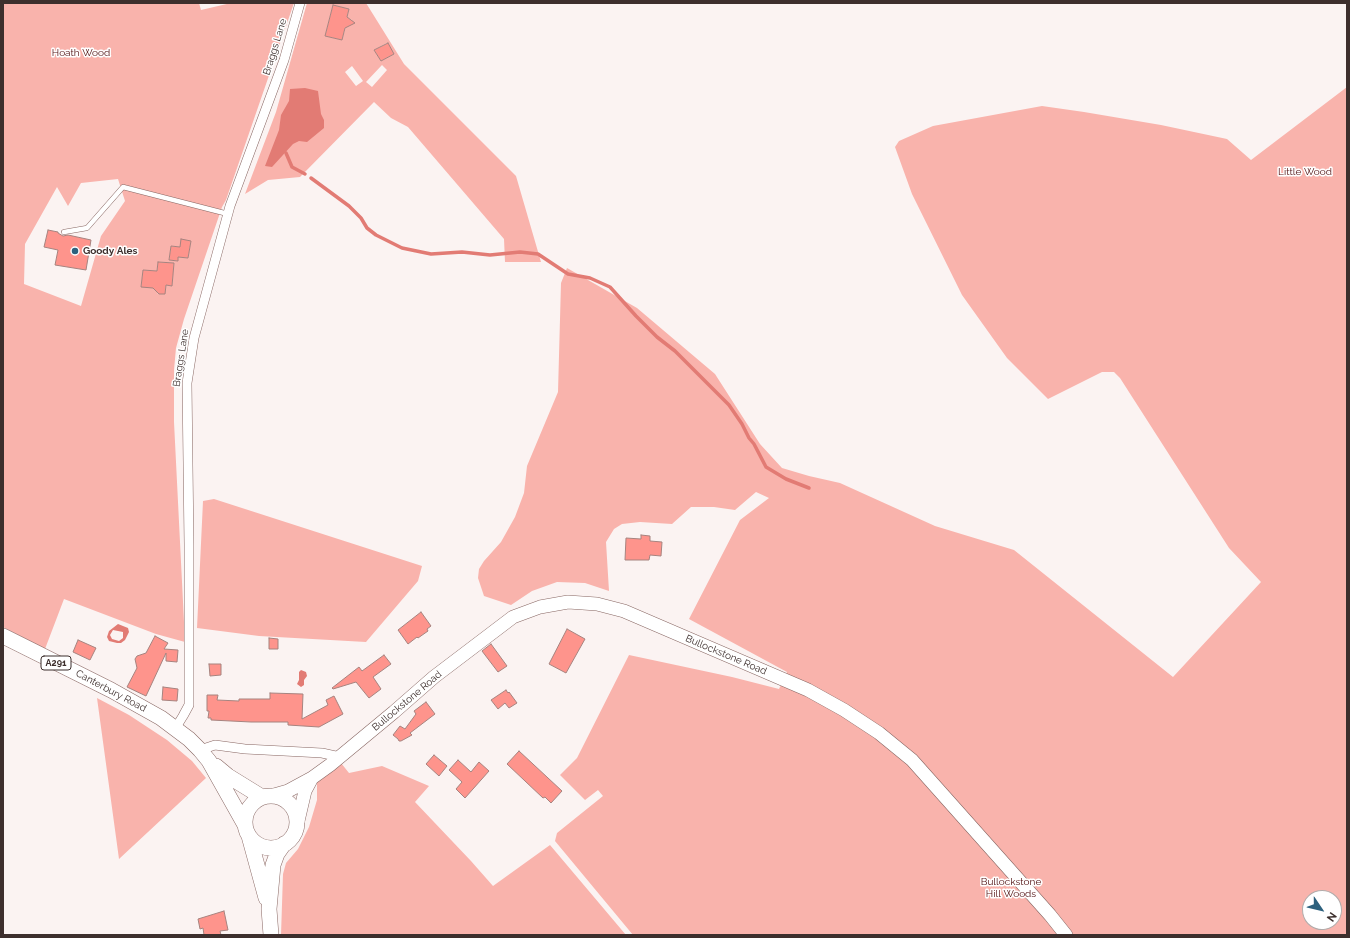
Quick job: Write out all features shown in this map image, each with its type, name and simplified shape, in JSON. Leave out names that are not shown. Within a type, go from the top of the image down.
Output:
[{"type":"main road","name":"Canterbury Road","points":[[3,636],[111,690],[161,718],[189,739],[228,776],[268,796]]},
{"type":"main road","name":"Canterbury Road","points":[[205,755],[247,830],[269,909]]},
{"type":"main road","points":[[268,796],[283,798],[289,802],[293,807],[298,821],[293,837],[284,844],[268,848],[260,845],[247,830],[246,817],[248,809],[253,803],[268,796]]},
{"type":"main road","name":"Canterbury Road","points":[[271,935],[269,909],[274,860],[284,844]]},
{"type":"street","name":"Braggs Lane","points":[[175,728],[189,705],[187,383],[194,338],[228,214],[284,60],[300,3]]},
{"type":"street","name":"Bullockstone Road","points":[[268,796],[288,791],[312,778],[340,757],[434,677],[513,617],[540,607],[568,602],[597,604],[624,611],[808,690],[844,710],[879,733],[912,760],[1050,915],[1066,935]]},
{"type":"street","points":[[205,755],[215,745],[245,749],[322,753],[340,757]]},
{"type":"street","name":"Bullockstone Road","points":[[298,821],[305,791],[312,778]]},
{"type":"lane","points":[[64,232],[87,228],[123,187],[228,214]]},
{"type":"green space","name":"Hoath Wood","points":[[3,3],[199,3],[201,10],[231,3],[294,3],[226,200],[222,207],[184,319],[176,348],[174,370],[174,422],[185,642],[156,634],[64,599],[45,649],[3,627]],"holes":[[[118,179],[125,201],[101,236],[81,306],[24,284],[25,244],[57,187],[68,206],[81,183]],[[191,241],[188,258],[178,257],[178,261],[169,260],[171,246],[180,247]],[[158,262],[174,263],[172,286],[166,285],[165,292],[163,294],[158,294],[158,287],[141,286],[143,270],[157,271]]]},
{"type":"green space","points":[[307,3],[366,3],[404,64],[516,176],[541,262],[505,262],[504,239],[408,127],[391,118],[374,102],[300,177],[268,180],[245,194],[276,112]],"holes":[[[333,5],[349,9],[347,18],[352,20],[351,25],[346,26],[342,40],[325,36]],[[387,43],[394,54],[381,61],[374,50]],[[382,65],[387,70],[372,87],[366,82]],[[352,66],[363,81],[356,86],[345,72]]]},
{"type":"green space","points":[[1347,87],[1347,935],[633,935],[555,841],[557,833],[603,796],[598,790],[585,800],[560,775],[577,758],[629,655],[732,677],[779,689],[787,672],[689,619],[740,520],[769,498],[756,492],[735,510],[714,507],[691,507],[672,524],[640,522],[622,524],[614,529],[606,542],[609,591],[585,583],[557,582],[532,591],[511,605],[484,596],[478,578],[479,569],[501,542],[515,517],[524,493],[527,466],[558,392],[561,283],[567,268],[637,308],[715,374],[760,444],[782,468],[840,483],[935,526],[1014,550],[1173,677],[1261,582],[1229,548],[1120,378],[1114,372],[1102,372],[1048,399],[1007,358],[962,295],[912,194],[895,147],[899,141],[933,126],[1042,106],[1161,125],[1227,139],[1251,160]]},
{"type":"green space","points":[[214,499],[422,566],[418,581],[366,642],[259,636],[197,628],[203,501]]},
{"type":"green space","points":[[97,698],[129,715],[167,740],[192,761],[206,778],[119,859]]},
{"type":"green space","points":[[341,763],[349,773],[382,766],[429,786],[415,802],[493,886],[550,845],[626,935],[281,935],[283,874],[286,863],[298,849],[309,827],[317,800],[317,780]]},
{"type":"shaded area","points":[[305,88],[318,91],[321,114],[324,120],[324,128],[307,142],[299,141],[293,144],[272,167],[265,166],[279,130],[281,115],[289,101],[290,89]]},
{"type":"shaded area","points":[[118,624],[128,628],[129,632],[125,640],[121,643],[117,643],[109,641],[107,637],[109,631]],"holes":[[[113,630],[123,632],[123,638],[119,641],[112,639],[110,635]]]},
{"type":"shaded area","points":[[301,670],[306,672],[307,676],[304,680],[304,685],[301,687],[297,684],[299,680],[299,672]]},
{"type":"building","points":[[333,5],[349,9],[347,17],[355,23],[345,28],[342,40],[325,36]]},
{"type":"building","points":[[388,43],[394,54],[381,61],[374,50]]},
{"type":"building","name":"Goody Ales","points":[[48,230],[58,232],[63,236],[68,235],[91,240],[86,270],[55,265],[58,250],[44,247]]},
{"type":"building","points":[[181,239],[191,241],[188,258],[178,257],[178,261],[169,260],[171,246],[180,247]]},
{"type":"building","points":[[158,262],[174,263],[172,286],[166,285],[165,294],[159,294],[153,288],[141,287],[143,270],[157,271]]},
{"type":"building","points":[[641,535],[650,536],[650,541],[662,542],[661,556],[650,555],[649,560],[625,560],[626,538],[641,539]]},
{"type":"building","points":[[421,612],[431,626],[427,629],[428,631],[408,644],[398,630]]},
{"type":"building","points":[[567,629],[585,639],[566,673],[549,664]]},
{"type":"building","points":[[155,636],[168,643],[164,649],[178,650],[177,662],[166,661],[166,653],[146,696],[127,687],[137,668],[135,659],[137,656],[146,653]]},
{"type":"building","points":[[269,638],[278,639],[278,649],[269,649]]},
{"type":"building","points":[[78,640],[96,648],[90,660],[73,652]]},
{"type":"building","points":[[491,644],[507,666],[498,672],[482,651]]},
{"type":"building","points":[[384,655],[391,664],[373,677],[381,689],[369,698],[356,682],[333,689],[332,688],[359,667],[362,671]]},
{"type":"building","points":[[209,664],[221,664],[221,675],[210,676]]},
{"type":"building","points":[[163,687],[178,689],[177,701],[162,700]]},
{"type":"building","points":[[506,690],[517,703],[509,708],[505,703],[498,709],[491,700]]},
{"type":"building","points":[[270,693],[303,694],[302,719],[328,705],[326,700],[334,696],[343,714],[319,727],[288,725],[288,722],[211,720],[211,718],[208,718],[209,711],[207,711],[207,695],[218,695],[217,700],[239,701],[239,699],[270,699]]},
{"type":"building","points":[[426,702],[435,714],[410,733],[412,735],[399,741],[393,735],[400,726],[405,729],[416,714],[414,711]]},
{"type":"building","points":[[519,751],[562,791],[551,803],[545,797],[543,798],[507,764]]},
{"type":"building","points":[[434,755],[447,766],[439,776],[426,764]]},
{"type":"building","points":[[458,760],[471,772],[479,762],[489,771],[465,798],[456,789],[462,782],[449,770]]},
{"type":"building","points":[[224,911],[228,930],[220,931],[221,935],[204,935],[203,928],[200,929],[198,919]]},
{"type":"waterway","points":[[286,153],[292,167],[305,174]]},
{"type":"waterway","points":[[311,178],[349,206],[361,218],[367,228],[376,235],[402,248],[431,254],[462,252],[490,255],[520,252],[538,254],[568,274],[590,278],[610,287],[657,337],[675,351],[729,405],[754,444],[766,467],[786,479],[809,488]]},
{"type":"place","name":"Goody Ales","points":[[75,251]]},
{"type":"park label","name":"Little Wood","points":[[1305,172]]},
{"type":"park label","name":"Bullockstone Hill Woods","points":[[1011,888]]}]
